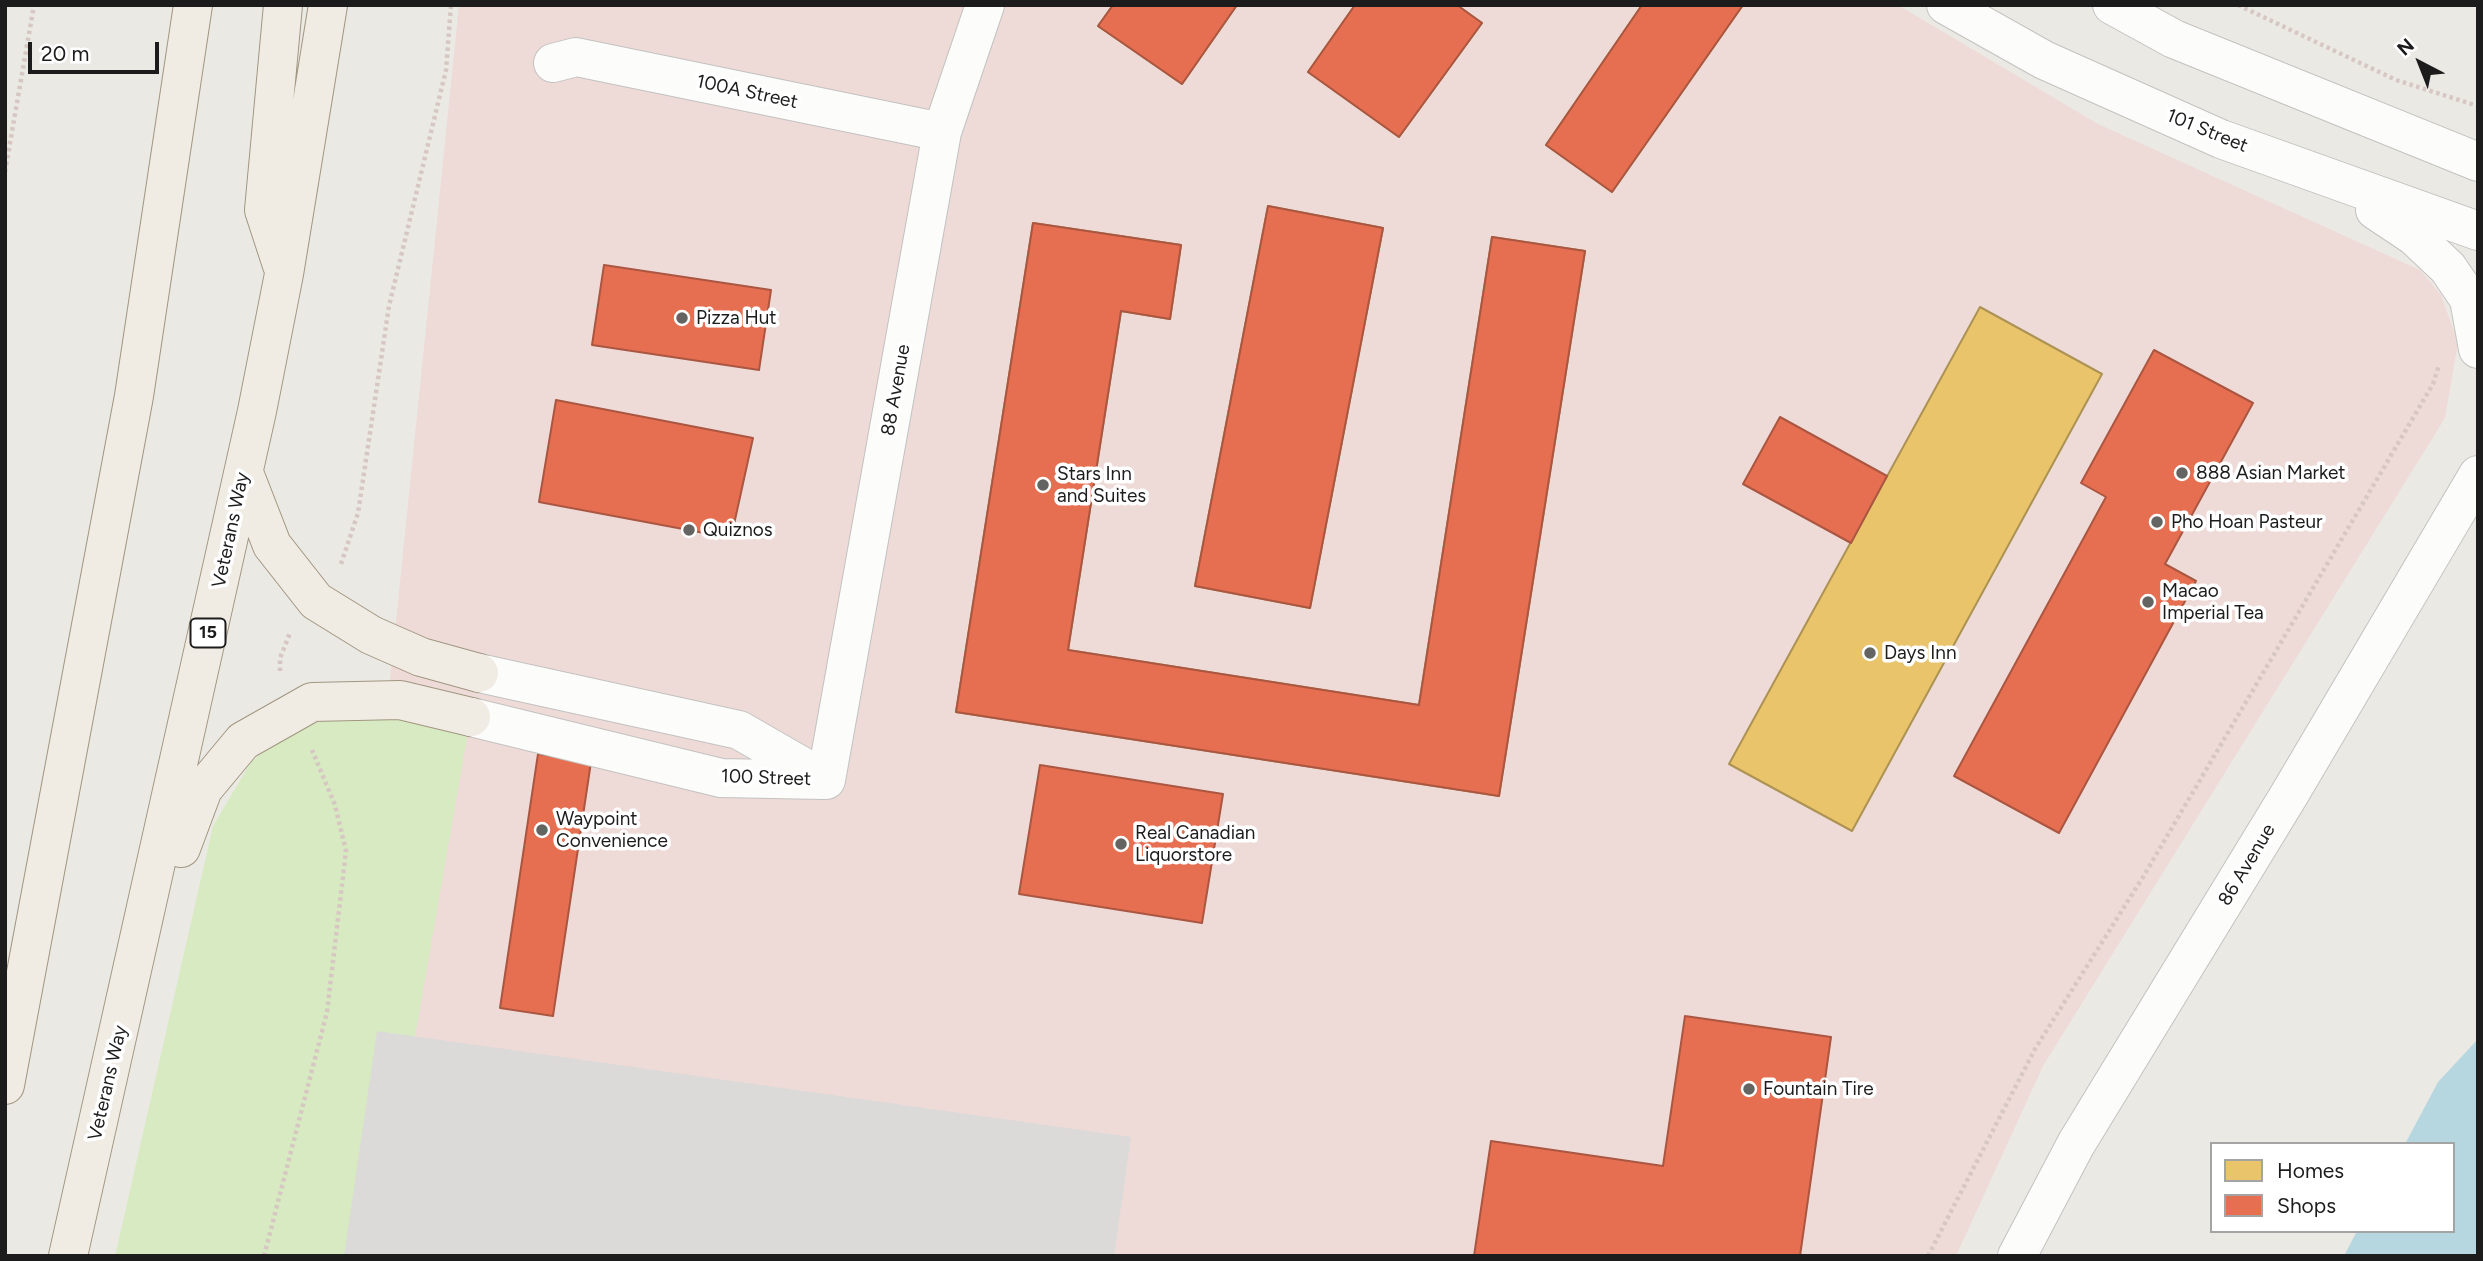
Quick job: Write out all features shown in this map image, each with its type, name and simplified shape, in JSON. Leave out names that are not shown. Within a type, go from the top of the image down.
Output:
[{"type":"main road","points":[[5,1085],[134,396],[193,5]]},
{"type":"main road","points":[[283,5],[264,210],[284,274]]},
{"type":"main road","name":"Veterans Way","points":[[68,1256],[244,473],[284,274],[328,5]]},
{"type":"main road","points":[[244,473],[272,545],[316,601],[371,635],[421,657],[479,673]]},
{"type":"main road","points":[[129,991],[203,789],[243,741],[312,702],[400,700],[471,718]]},
{"type":"street","name":"88 Avenue","points":[[826,780],[942,132],[985,5]]},
{"type":"street","name":"101 Street","points":[[1946,5],[2044,60],[2221,138],[2326,179],[2478,231]]},
{"type":"street","points":[[2112,5],[2174,39],[2478,162]]},
{"type":"street","name":"100A Street","points":[[552,63],[576,57],[942,132]]},
{"type":"street","points":[[2326,179],[2414,236],[2448,268],[2469,299],[2478,349]]},
{"type":"street","name":"86 Avenue","points":[[2017,1256],[2076,1144],[2289,795],[2478,475]]},
{"type":"street","name":"100 Street","points":[[479,673],[739,730],[826,780]]},
{"type":"street","name":"100 Street","points":[[471,718],[721,778],[826,780]]},
{"type":"path","points":[[5,172],[34,5]]},
{"type":"path","points":[[338,570],[352,539],[358,513],[389,306],[446,70],[451,5]]},
{"type":"path","points":[[2238,5],[2396,80],[2478,106]]},
{"type":"path","points":[[1928,1256],[2035,1049],[2150,865],[2433,384],[2439,355]]},
{"type":"path","points":[[280,681],[280,658],[290,634]]},
{"type":"path","points":[[264,1256],[327,1012],[345,851],[335,806],[306,739]]},
{"type":"shaded area","points":[[459,5],[1898,5],[2098,124],[2420,270],[2441,295],[2458,343],[2445,418],[2043,1066],[1956,1256],[331,1256]]},
{"type":"shaded area","points":[[377,1031],[1131,1137],[1114,1256],[344,1256]]},
{"type":"green space","points":[[388,712],[468,732],[377,1256],[115,1256],[213,826],[251,762],[283,736],[342,713]]},
{"type":"water","points":[[2478,1039],[2478,1256],[2344,1256],[2356,1233],[2455,1233],[2455,1142],[2406,1142],[2438,1082]]},
{"type":"building: Homes","points":[[1113,5],[1237,5],[1182,84],[1098,26]]},
{"type":"building: Homes","points":[[1355,5],[1457,5],[1482,23],[1399,137],[1308,72]]},
{"type":"building: Homes","points":[[1642,5],[1743,5],[1612,192],[1546,145]]},
{"type":"building: Homes","points":[[1268,206],[1383,228],[1310,608],[1195,586]]},
{"type":"building: Homes","name":"Stars Inn and Suites","points":[[1033,223],[1181,245],[1170,319],[1121,311],[1068,650],[1419,705],[1492,237],[1585,251],[1499,796],[956,712]]},
{"type":"building: Homes","name":"Days Inn","points":[[1980,307],[2102,374],[1852,831],[1729,764]]},
{"type":"building: Shops","points":[[1113,5],[1237,5],[1182,84],[1098,26]]},
{"type":"building: Shops","points":[[1355,5],[1457,5],[1482,23],[1399,137],[1308,72]]},
{"type":"building: Shops","points":[[1642,5],[1743,5],[1612,192],[1546,145]]},
{"type":"building: Shops","points":[[1268,206],[1383,228],[1310,608],[1195,586]]},
{"type":"building: Shops","name":"Stars Inn and Suites","points":[[1033,223],[1181,245],[1170,319],[1121,311],[1068,650],[1419,705],[1492,237],[1585,251],[1499,796],[956,712]]},
{"type":"building: Shops","name":"Pizza Hut","points":[[604,265],[771,290],[759,370],[592,345]]},
{"type":"building: Shops","points":[[2154,350],[2253,403],[2165,564],[2196,581],[2059,833],[1954,776],[2106,497],[2081,483]]},
{"type":"building: Shops","points":[[556,400],[753,438],[731,538],[539,502]]},
{"type":"building: Shops","points":[[1780,417],[1887,476],[1851,543],[1743,484]]},
{"type":"building: Shops","points":[[538,754],[591,762],[553,1016],[500,1008]]},
{"type":"building: Shops","name":"Real Canadian Liquorstore","points":[[1040,765],[1223,794],[1202,923],[1019,894]]},
{"type":"building: Shops","name":"Fountain Tire","points":[[1685,1016],[1831,1037],[1800,1256],[1474,1256],[1491,1141],[1663,1166]]},
{"type":"place","name":"Pizza Hut","points":[[682,318]]},
{"type":"place","name":"888 Asian Market","points":[[2182,473]]},
{"type":"place","name":"Stars Inn and Suites","points":[[1043,485]]},
{"type":"place","name":"Pho Hoan Pasteur","points":[[2157,522]]},
{"type":"place","name":"Quiznos","points":[[689,530]]},
{"type":"place","name":"Macao Imperial Tea","points":[[2148,602]]},
{"type":"place","name":"Days Inn","points":[[1870,653]]},
{"type":"place","name":"Waypoint Convenience","points":[[542,830]]},
{"type":"place","name":"Real Canadian Liquorstore","points":[[1121,844]]},
{"type":"place","name":"Fountain Tire","points":[[1749,1089]]}]
